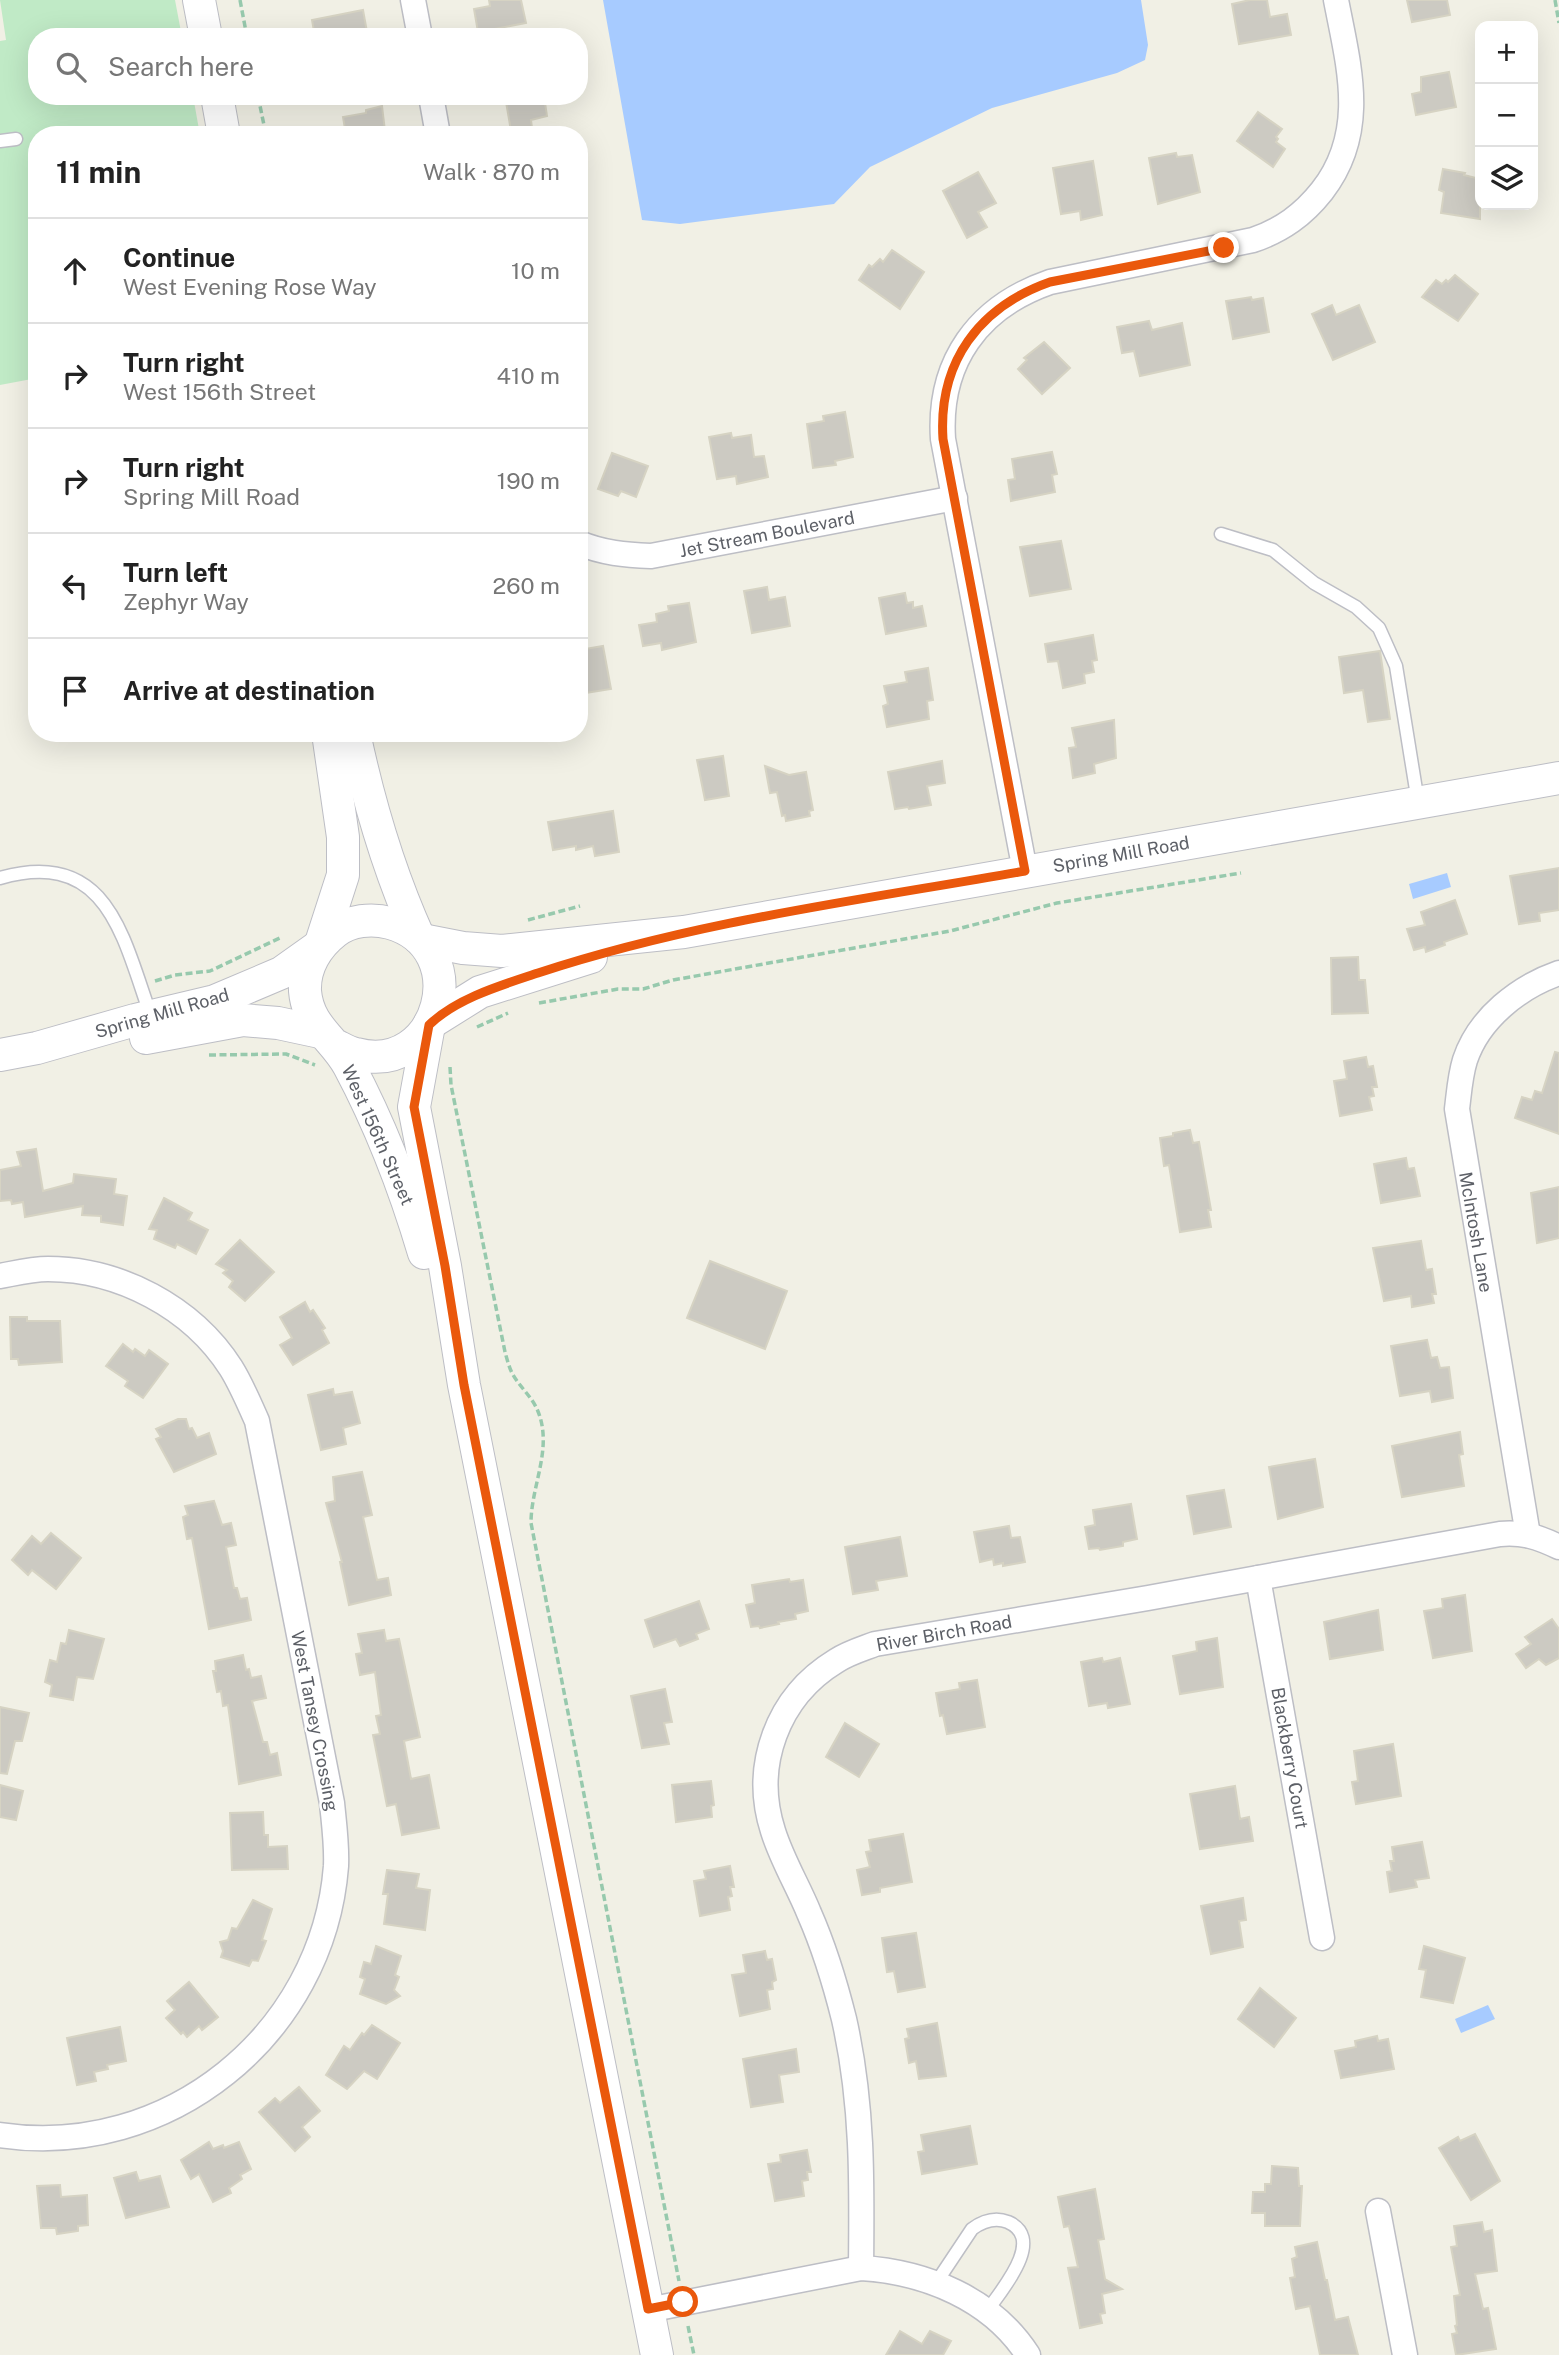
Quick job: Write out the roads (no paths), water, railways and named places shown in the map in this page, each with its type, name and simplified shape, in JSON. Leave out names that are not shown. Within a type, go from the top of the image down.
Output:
[{"type":"street","points":[[199,0],[204,28]]},
{"type":"street","points":[[413,0],[418,28]]},
{"type":"street","points":[[1025,871],[943,439],[942,416],[954,365],[969,338],[989,315],[1027,290],[1050,282],[1254,240],[1277,231],[1313,202],[1333,177],[1344,153],[1351,126],[1349,70],[1336,0]]},
{"type":"street","points":[[219,105],[222,126]]},
{"type":"street","points":[[433,105],[436,126]]},
{"type":"street","name":"Jet Stream Boulevard","points":[[588,546],[616,554],[651,556],[955,498]]},
{"type":"street","points":[[329,742],[343,837],[343,875],[320,945],[308,966],[305,989],[309,1012],[325,1048],[357,1055],[379,1056],[400,1051],[418,1039],[431,1024],[440,1002],[440,980],[434,958],[420,939],[390,870],[356,742]]},
{"type":"street","name":"Spring Mill Road","points":[[420,939],[463,948],[502,951],[684,932],[1559,778]]},
{"type":"street","points":[[320,945],[338,929],[358,921],[380,920],[401,926],[420,939]]},
{"type":"street","name":"Spring Mill Road","points":[[431,1024],[480,992],[573,962],[684,932]]},
{"type":"street","name":"Spring Mill Road","points":[[0,1055],[37,1048],[215,1001],[281,973],[320,945]]},
{"type":"street","name":"McIntosh Lane","points":[[1528,1535],[1457,1109],[1466,1059],[1481,1031],[1499,1009],[1521,990],[1559,974]]},
{"type":"street","name":"Spring Mill Road","points":[[37,1048],[124,1042],[243,1020],[278,1023],[325,1048]]},
{"type":"street","name":"West 156th Street","points":[[431,1024],[414,1107],[445,1266],[464,1385],[657,2355]]},
{"type":"street","name":"West 156th Street","points":[[325,1048],[350,1067],[406,1193],[464,1385]]},
{"type":"street","name":"West Tansey Crossing","points":[[0,1276],[47,1269],[72,1270],[101,1275],[131,1285],[182,1315],[208,1339],[230,1367],[257,1421],[332,1803],[336,1866],[330,1906],[318,1947],[303,1982],[257,2046],[230,2071],[199,2095],[122,2129],[58,2138],[0,2135]]},
{"type":"street","name":"River Birch Road","points":[[861,2268],[862,2148],[855,2083],[844,2020],[827,1959],[782,1855],[772,1829],[767,1805],[767,1756],[775,1730],[802,1688],[836,1660],[875,1644],[1500,1534],[1528,1535]]},
{"type":"street","points":[[1528,1535],[1559,1547]]},
{"type":"street","name":"Blackberry Court","points":[[1258,1578],[1322,1938]]},
{"type":"street","points":[[1377,2211],[1405,2355]]},
{"type":"street","points":[[648,2309],[861,2268],[889,2269],[936,2283],[987,2311],[1015,2336],[1028,2355]]},
{"type":"lane","points":[[0,141],[16,139]]},
{"type":"lane","points":[[1221,534],[1273,550],[1314,583],[1356,607],[1379,628],[1396,666],[1418,803]]},
{"type":"lane","points":[[0,878],[52,871],[87,885],[101,898],[116,921],[151,1016]]},
{"type":"lane","points":[[936,2283],[977,2225],[992,2220],[1013,2225],[1023,2244],[1022,2257],[987,2311]]},
{"type":"water","points":[[603,0],[1141,0],[1148,45],[1145,60],[1117,73],[992,108],[870,167],[834,204],[680,224],[642,220]]},
{"type":"water","points":[[1447,873],[1451,887],[1413,899],[1409,884]]},
{"type":"water","points":[[1488,2005],[1495,2019],[1461,2033],[1455,2019]]}]
